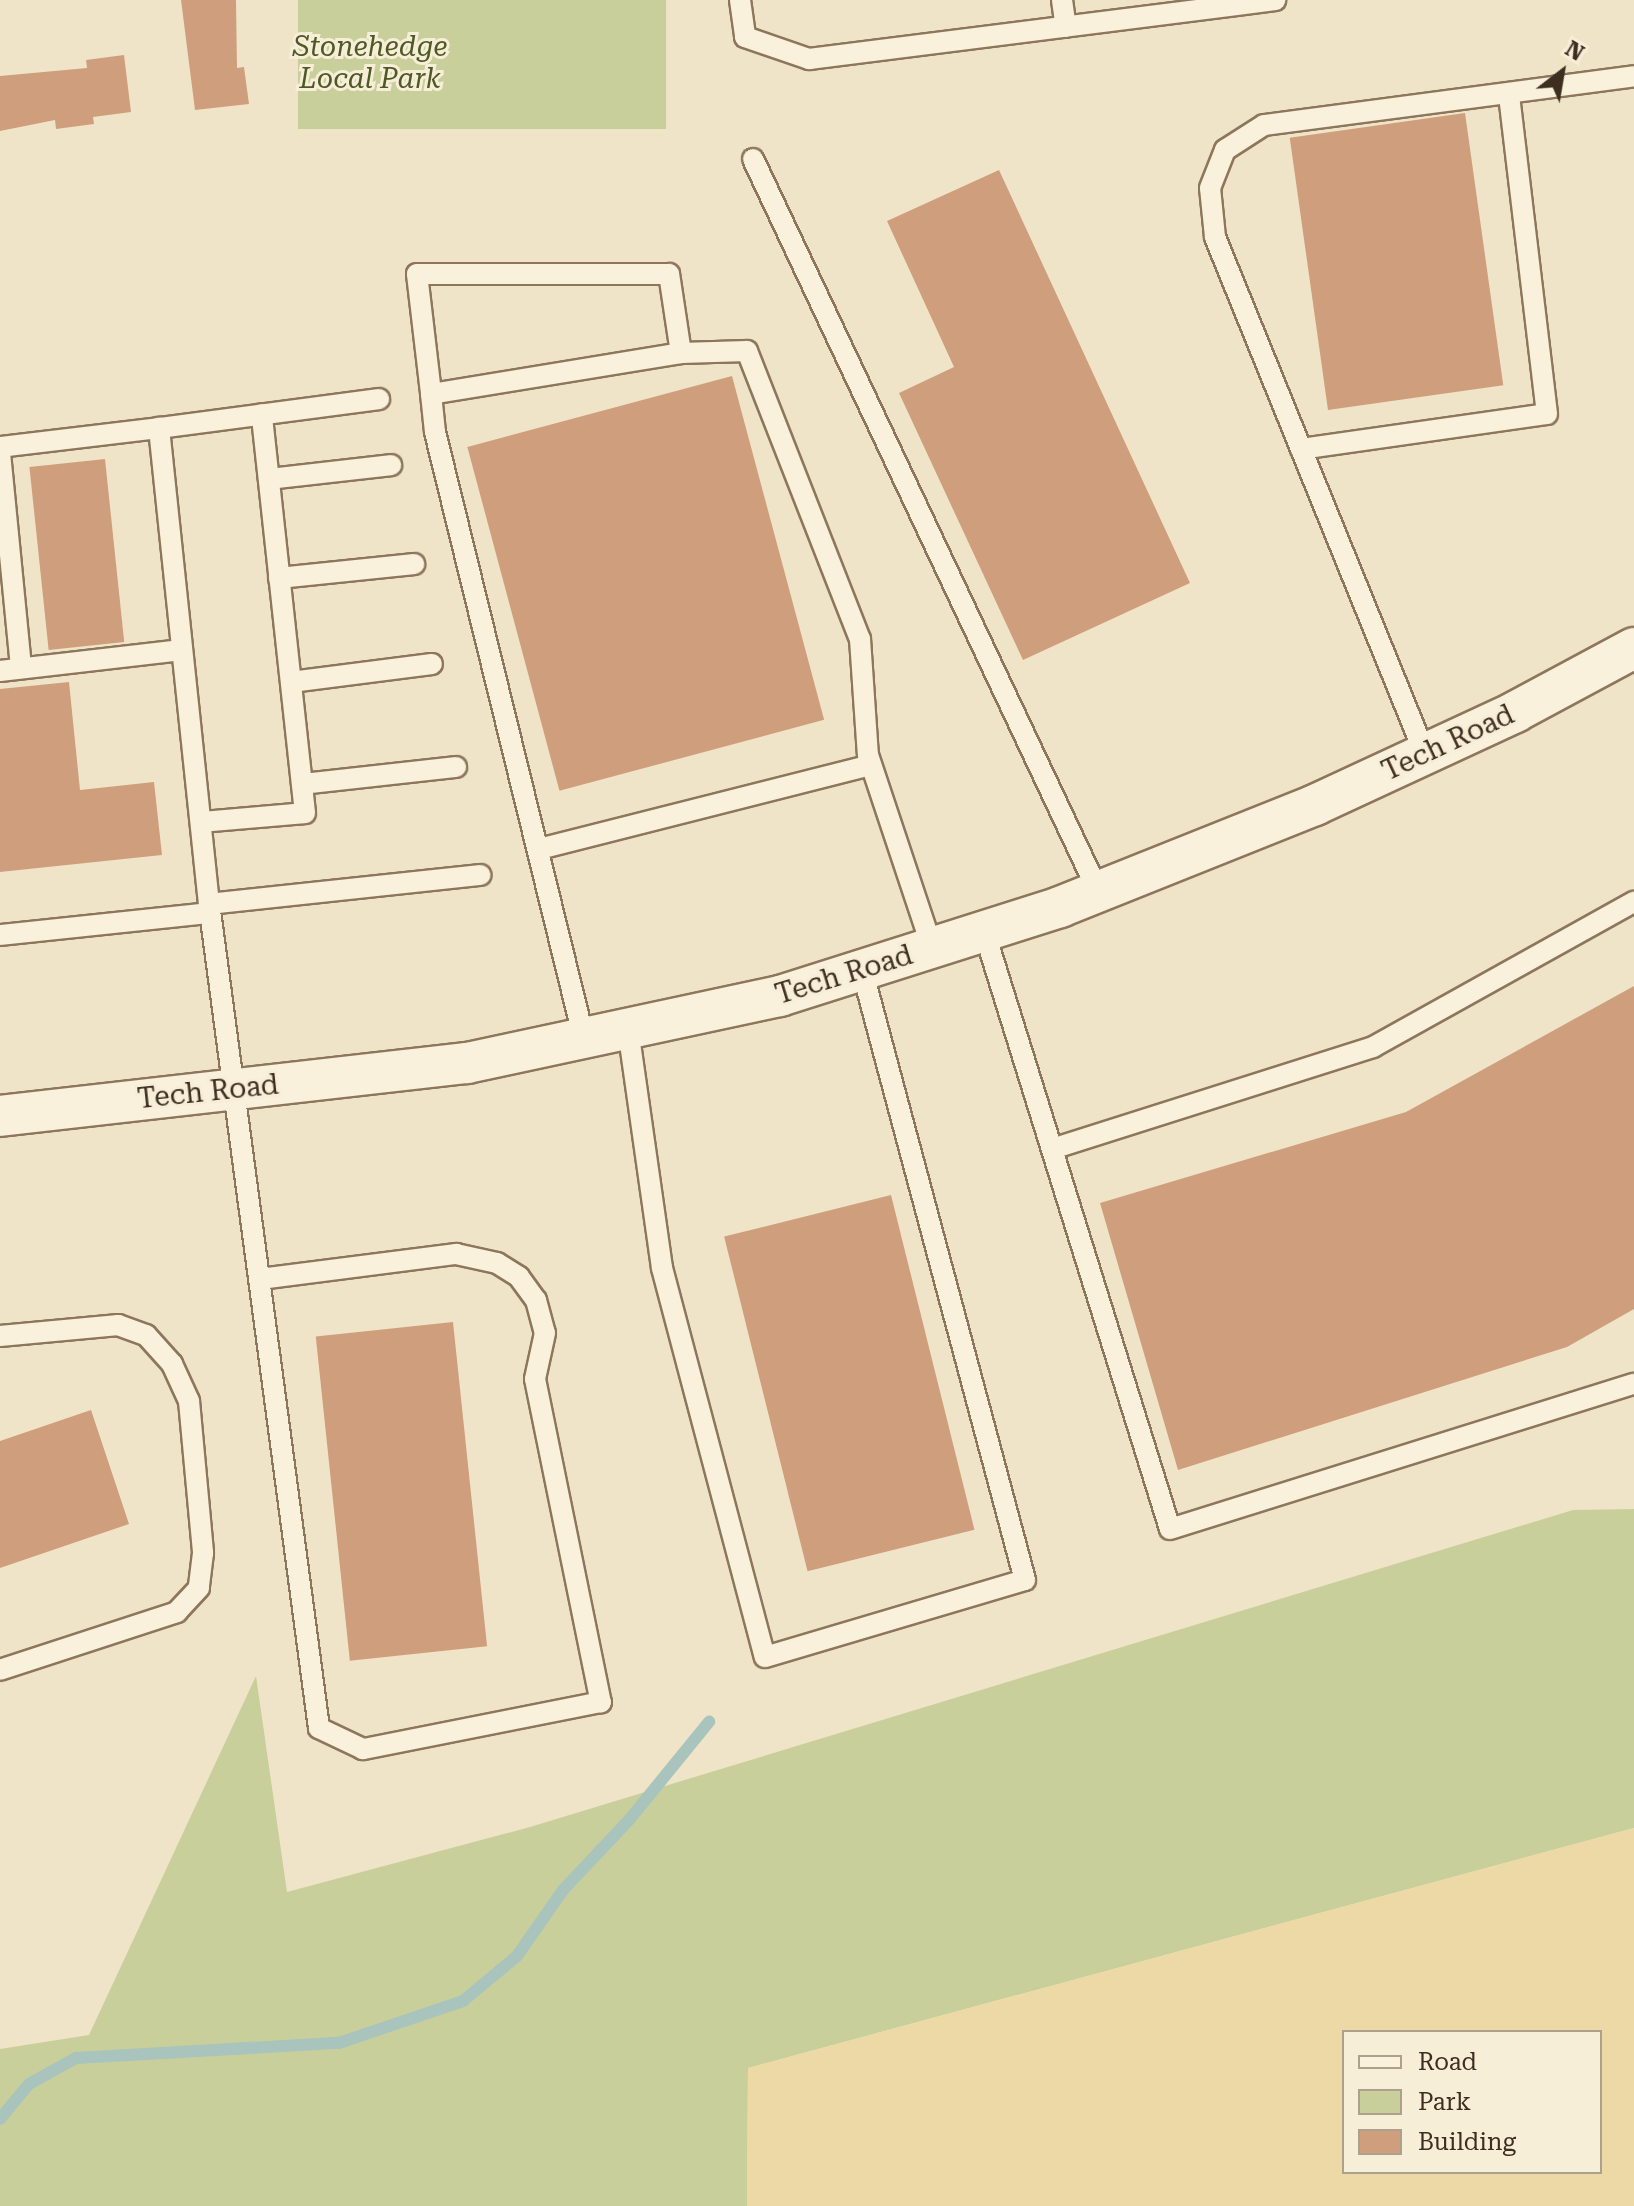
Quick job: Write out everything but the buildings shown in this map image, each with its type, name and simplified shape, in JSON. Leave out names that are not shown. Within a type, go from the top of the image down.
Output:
[{"type":"street","name":"Tech Road","points":[[0,1116],[467,1063],[780,996],[1098,891],[1315,805],[1425,754],[1634,648]]},
{"type":"lane","points":[[740,0],[745,37],[809,59],[1275,0]]},
{"type":"lane","points":[[1062,0],[1066,27]]},
{"type":"lane","points":[[1425,754],[1215,237],[1210,188],[1225,150],[1264,125],[1634,76]]},
{"type":"lane","points":[[1301,449],[1547,414],[1509,93]]},
{"type":"lane","points":[[753,159],[1098,891]]},
{"type":"lane","points":[[584,1039],[435,432],[417,274],[669,274],[681,353]]},
{"type":"lane","points":[[431,394],[681,353],[747,351],[860,639],[870,765],[932,947]]},
{"type":"lane","points":[[0,447],[379,399]]},
{"type":"lane","points":[[201,822],[305,813],[262,414]]},
{"type":"lane","points":[[159,428],[210,909],[319,1728],[363,1749],[601,1702],[535,1379],[545,1333],[536,1300],[519,1277],[497,1263],[456,1254],[260,1279]]},
{"type":"lane","points":[[0,453],[10,670],[182,650]]},
{"type":"lane","points":[[269,479],[391,465]]},
{"type":"lane","points":[[279,578],[414,564]]},
{"type":"lane","points":[[291,682],[432,664]]},
{"type":"lane","points":[[539,849],[870,765]]},
{"type":"lane","points":[[302,784],[456,767]]},
{"type":"lane","points":[[0,935],[480,875]]},
{"type":"lane","points":[[1052,1149],[1373,1047],[1634,902]]},
{"type":"lane","points":[[984,931],[1170,1529],[1634,1384]]},
{"type":"lane","points":[[628,1029],[662,1268],[765,1657],[1025,1580],[862,970]]},
{"type":"lane","points":[[0,1336],[118,1325],[146,1335],[172,1364],[189,1401],[203,1553],[199,1588],[177,1612],[0,1670]]},
{"type":"green space","name":"Stonehedge Local Park","points":[[298,0],[666,0],[666,129],[298,129]]},
{"type":"green space","points":[[1634,1509],[1634,1828],[748,2068],[747,2206],[0,2206],[0,2049],[89,2035],[256,1676],[287,1892],[530,1827],[1573,1510]]},
{"type":"sand","points":[[1634,1828],[1634,2206],[747,2206],[748,2068]]},
{"type":"waterway","points":[[0,2119],[29,2084],[76,2058],[339,2043],[463,2001],[517,1956],[563,1890],[629,1820],[709,1722]]}]
